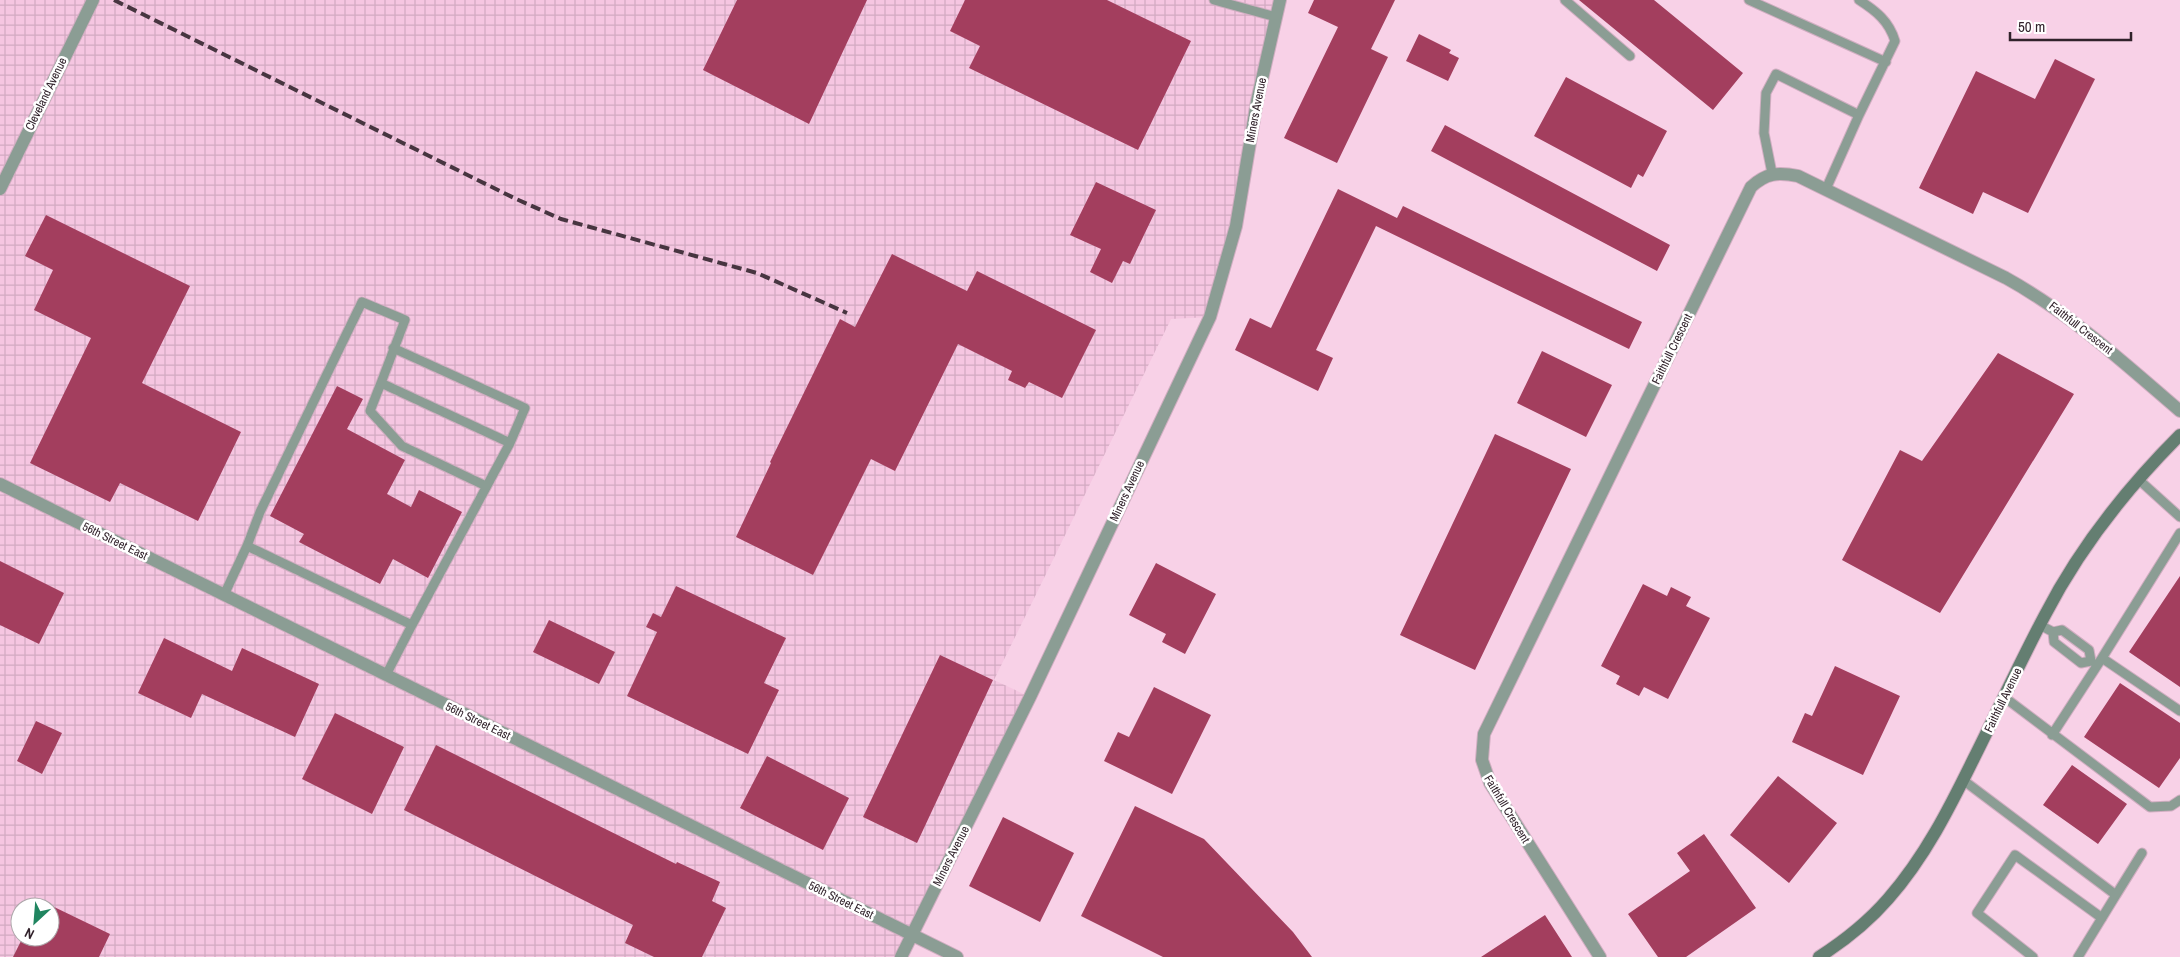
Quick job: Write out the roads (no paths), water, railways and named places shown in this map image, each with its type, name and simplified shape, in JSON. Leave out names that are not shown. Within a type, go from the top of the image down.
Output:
[{"type":"street","name":"Cleveland Avenue","points":[[0,189],[93,0]]},
{"type":"street","name":"Miners Avenue","points":[[901,957],[1030,697],[1210,317],[1236,226],[1257,101],[1280,0]]},
{"type":"street","name":"Faithfull Crescent","points":[[1600,957],[1490,783],[1482,760],[1484,734],[1751,187],[1760,178],[1772,173],[1798,176],[2038,296],[2093,335],[2180,411]]},
{"type":"street","name":"Faithfull Avenue","points":[[1819,957],[1858,929],[1888,900],[1931,840],[2040,625],[2090,541],[2138,479],[2178,439]]},
{"type":"street","name":"56th Street East","points":[[0,484],[956,957]]},
{"type":"lane","points":[[1214,0],[1242,4],[1276,17]]},
{"type":"lane","points":[[1565,0],[1630,56]]},
{"type":"lane","points":[[1750,0],[1886,62]]},
{"type":"lane","points":[[1826,190],[1895,41],[1891,30],[1878,13],[1859,0]]},
{"type":"lane","points":[[1772,173],[1764,133],[1766,93],[1776,74],[1860,115]]},
{"type":"lane","points":[[224,595],[247,546],[260,512],[362,302],[405,320],[370,411],[402,446],[486,486]]},
{"type":"lane","points":[[386,675],[510,443],[525,408],[393,348]]},
{"type":"lane","points":[[380,382],[510,443]]},
{"type":"lane","points":[[2138,479],[2180,517]]},
{"type":"lane","points":[[2052,735],[2094,664],[2102,658],[2180,533]]},
{"type":"lane","points":[[247,546],[412,625]]},
{"type":"lane","points":[[2040,625],[2052,632],[2062,630],[2089,650],[2094,664]]},
{"type":"lane","points":[[2052,632],[2054,642],[2081,663],[2094,664]]},
{"type":"lane","points":[[2102,658],[2180,711]]},
{"type":"lane","points":[[2004,697],[2150,807],[2171,806],[2180,800]]},
{"type":"lane","points":[[1963,780],[2116,895]]},
{"type":"lane","points":[[2078,957],[2142,853]]},
{"type":"lane","points":[[2033,957],[1977,913],[2015,855],[2102,918]]},
{"type":"railway","points":[[114,0],[514,198],[561,219],[757,273],[847,313]]}]
